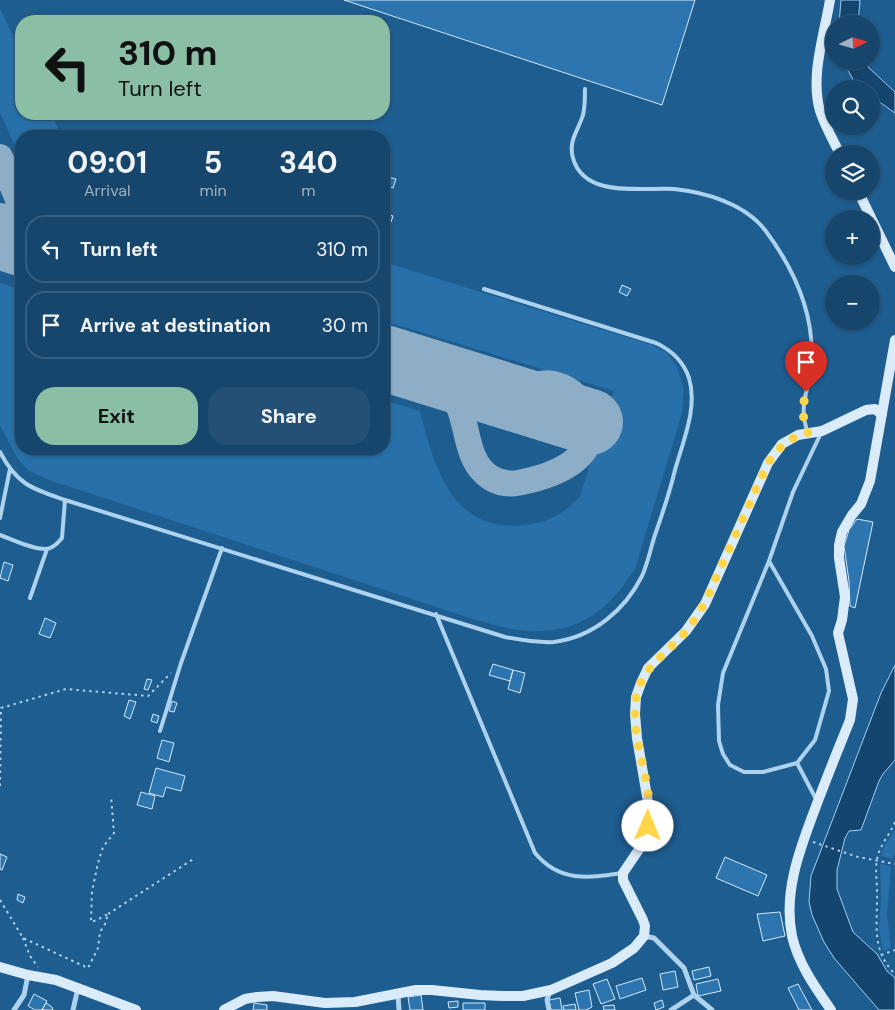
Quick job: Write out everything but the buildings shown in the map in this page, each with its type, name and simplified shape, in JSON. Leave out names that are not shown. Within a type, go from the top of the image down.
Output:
[{"type":"main road","points":[[830,0],[816,88],[821,114],[836,145]]},
{"type":"main road","points":[[862,200],[895,267]]},
{"type":"main road","points":[[831,1010],[808,975],[792,936],[790,919],[792,883],[797,857],[850,720],[853,699],[838,633],[845,597],[839,545],[842,532],[861,504],[868,486],[895,340]]},
{"type":"main road","points":[[224,1010],[246,999],[273,996],[326,1003],[356,1002],[416,990],[523,996],[551,990],[612,963],[634,948],[644,936],[645,926],[623,880],[623,874],[644,842],[650,814],[637,738],[635,714],[636,698],[641,683],[648,668],[686,631],[705,604],[768,463],[782,444],[798,435],[822,431],[866,410],[874,409],[882,415]]},
{"type":"main road","points":[[0,967],[56,980],[136,1010]]},
{"type":"street","points":[[644,936],[654,938],[684,968],[694,995],[712,1010]]},
{"type":"street","points":[[14,1010],[24,995],[28,975]]},
{"type":"street","points":[[73,1010],[78,987]]},
{"type":"street","points":[[548,1010],[547,1000],[551,990]]},
{"type":"street","points":[[398,993],[399,1010]]},
{"type":"street","points":[[672,1010],[694,995]]},
{"type":"lane","points":[[585,89],[583,116],[574,134],[571,149],[576,166],[581,174],[609,187],[621,189],[672,189],[692,192],[724,202],[754,219],[775,244],[795,278],[806,309],[811,331],[812,356],[802,407],[803,420],[808,433]]},
{"type":"lane","points":[[0,452],[19,480],[30,488],[66,500],[505,637],[545,642],[580,635],[614,614],[642,575],[673,479],[692,408],[689,378],[684,367],[670,350],[656,343],[585,319],[484,289]]},
{"type":"lane","points":[[769,561],[812,636],[826,668],[829,691],[815,740],[797,763],[763,772],[744,772],[730,765],[723,754],[720,741],[718,706],[723,673],[769,561],[793,492],[822,431]]},
{"type":"lane","points":[[0,518],[10,469]]},
{"type":"lane","points":[[0,535],[30,546],[47,549],[56,545],[62,538],[66,500]]},
{"type":"lane","points":[[160,731],[181,662],[222,548]]},
{"type":"lane","points":[[30,598],[47,549]]},
{"type":"lane","points":[[436,614],[535,853],[543,863],[556,871],[574,877],[592,878],[623,874]]},
{"type":"lane","points":[[797,763],[818,802]]},
{"type":"path","points":[[0,786],[0,709],[66,689],[148,696],[181,662]]},
{"type":"path","points":[[111,796],[114,833],[103,847],[98,863],[92,891],[92,922],[108,914],[195,858]]},
{"type":"path","points":[[895,822],[881,846],[876,860],[876,938],[881,955],[895,974]]},
{"type":"path","points":[[822,845],[858,857],[895,864]]},
{"type":"path","points":[[0,900],[24,938],[30,956],[38,968],[40,977]]},
{"type":"path","points":[[24,938],[88,968],[98,948],[100,932],[108,914]]},
{"type":"path","points":[[881,955],[895,950]]},
{"type":"shaded area","points":[[841,0],[860,0],[859,15],[840,15]]},
{"type":"shaded area","points":[[0,9],[15,40],[15,120],[54,120],[59,130],[15,130],[15,146],[0,113]]},
{"type":"shaded area","points":[[848,70],[871,70],[895,92],[895,113],[880,102],[880,80],[853,80]]},
{"type":"shaded area","points":[[390,264],[652,345],[667,353],[677,367],[684,389],[682,413],[635,569],[624,585],[600,611],[571,626],[555,630],[517,630],[476,620],[49,480],[29,471],[16,455],[390,455],[390,402],[420,411],[425,432],[440,473],[450,492],[463,507],[479,518],[499,525],[524,525],[548,520],[568,508],[580,496],[614,391],[390,323]]},
{"type":"shaded area","points":[[0,283],[15,288],[15,454],[0,426]]},
{"type":"shaded area","points":[[895,665],[895,760],[879,781],[861,830],[849,831],[845,838],[837,870],[837,889],[853,932],[877,954],[887,971],[895,978],[895,1010],[879,1010],[834,958],[824,942],[812,915],[809,902],[811,876],[881,693]]},
{"type":"shaded area","points":[[895,829],[893,859],[881,856],[884,847]]},
{"type":"shaded area","points":[[880,864],[891,866],[887,915],[891,948],[883,951],[879,929]]},
{"type":"taxiway","points":[[0,157],[15,192]]},
{"type":"taxiway","points":[[430,373],[450,393],[459,407],[469,446],[477,464],[491,478],[497,481],[502,483],[518,483],[560,470],[580,456],[587,446],[590,436],[590,423],[582,404],[568,390],[548,383],[513,390],[482,389]]},
{"type":"runway","points":[[0,236],[15,241]]},
{"type":"runway","points":[[390,360],[590,422]]},
{"type":"route","points":[[648,826],[650,814],[637,738],[635,714],[636,698],[641,683],[648,668],[686,631],[705,604],[768,463],[782,444],[798,435],[808,433],[803,420],[802,407],[806,392]]}]
